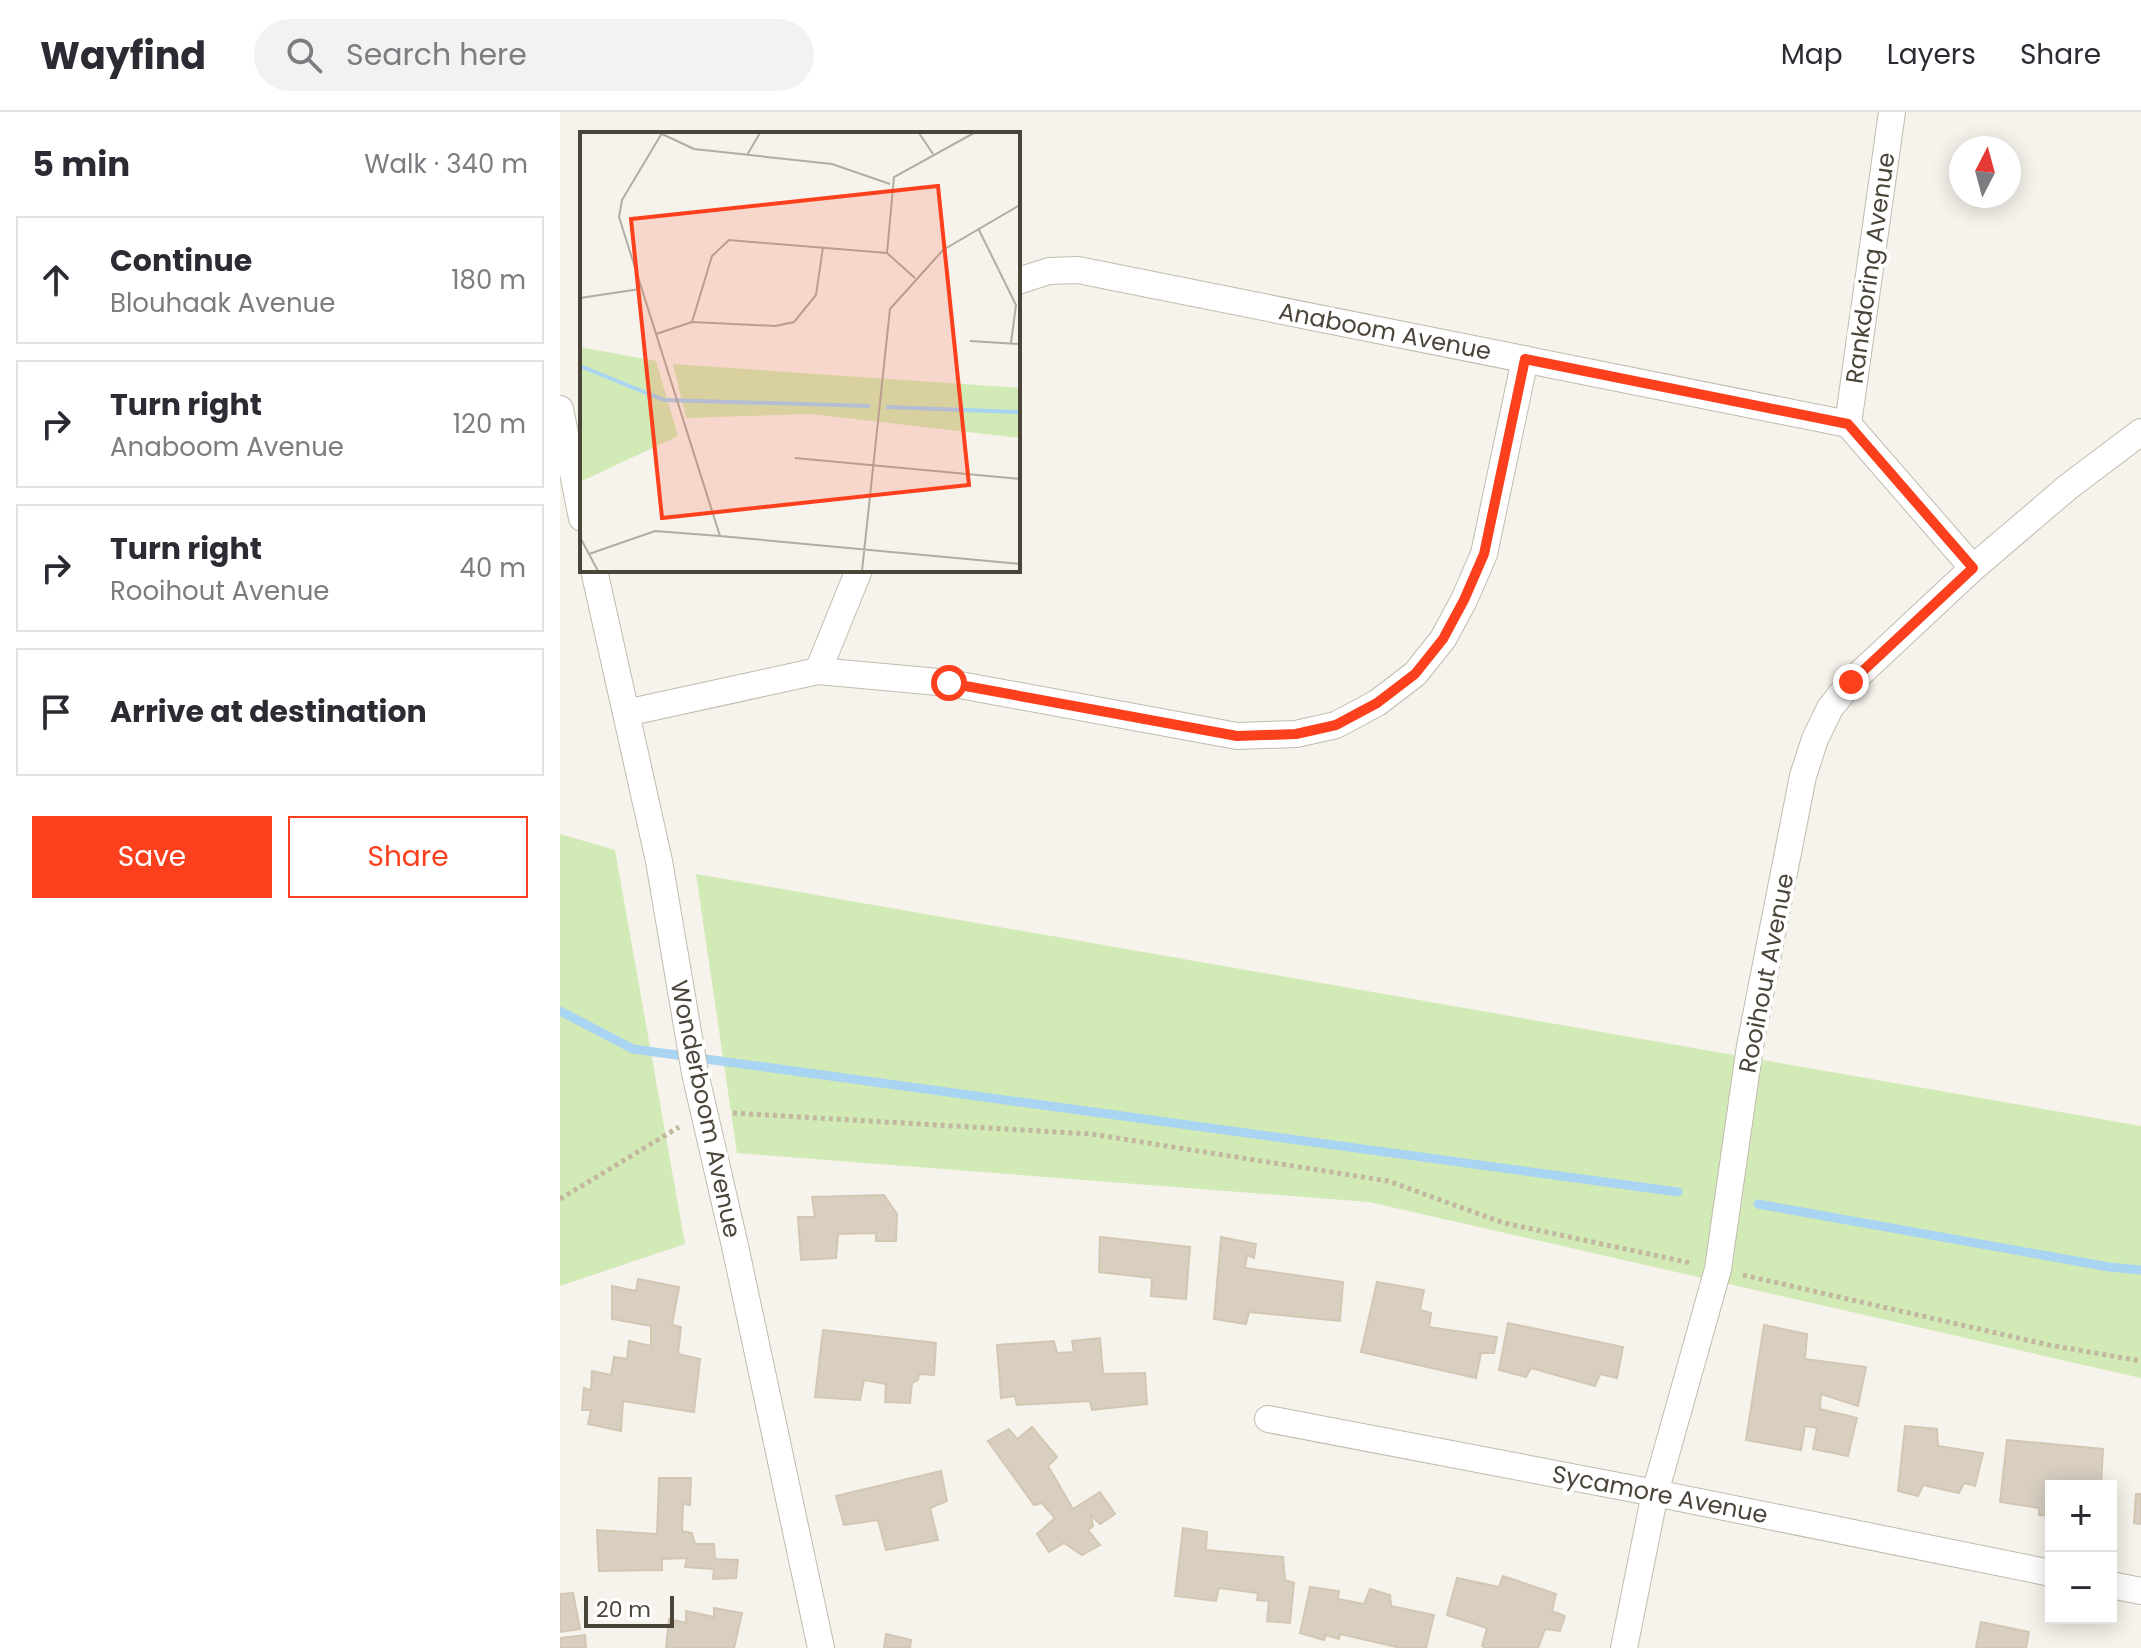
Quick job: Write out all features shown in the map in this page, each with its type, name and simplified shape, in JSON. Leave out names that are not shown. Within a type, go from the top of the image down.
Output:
[{"type":"street","name":"Rankdoring Avenue","points":[[1848,424],[1892,112]]},
{"type":"street","name":"Anaboom Avenue","points":[[1020,280],[1049,271],[1078,270],[1848,424]]},
{"type":"street","points":[[626,713],[818,671],[949,683],[1237,736],[1296,734],[1336,725],[1377,703],[1415,674],[1443,639],[1464,600],[1484,554],[1525,359]]},
{"type":"street","points":[[560,409],[566,476],[580,513]]},
{"type":"street","points":[[1848,424],[1973,568]]},
{"type":"street","name":"Rooihout Avenue","points":[[1624,1648],[1655,1493],[1718,1269],[1750,1046],[1803,776],[1815,739],[1830,708],[1851,682],[1973,568],[2068,487],[2141,432]]},
{"type":"street","name":"Wonderboom Avenue","points":[[594,572],[659,861],[695,1073],[821,1648]]},
{"type":"street","points":[[818,671],[858,572]]},
{"type":"street","name":"Sycamore Avenue","points":[[1268,1419],[2045,1572]]},
{"type":"street","points":[[2117,1586],[2141,1591]]},
{"type":"path","points":[[560,1199],[704,1112],[1061,1132],[1388,1181],[1504,1223],[2049,1345],[2141,1361]]},
{"type":"green space","points":[[560,834],[615,850],[685,1244],[560,1286]]},
{"type":"green space","points":[[696,874],[2141,1126],[2141,1378],[1369,1202],[737,1153]]},
{"type":"building","points":[[884,1195],[897,1214],[896,1241],[876,1241],[876,1233],[838,1234],[836,1258],[801,1260],[798,1217],[815,1217],[812,1197]]},
{"type":"building","points":[[1100,1237],[1190,1247],[1186,1299],[1151,1296],[1152,1278],[1099,1272]]},
{"type":"building","points":[[1221,1237],[1256,1244],[1254,1258],[1247,1255],[1245,1268],[1343,1282],[1340,1321],[1249,1312],[1246,1324],[1214,1319]]},
{"type":"building","points":[[638,1279],[679,1287],[672,1325],[681,1327],[678,1354],[700,1359],[694,1412],[623,1401],[621,1431],[588,1424],[591,1410],[582,1410],[584,1388],[591,1390],[592,1371],[611,1375],[614,1357],[627,1359],[629,1341],[651,1346],[651,1326],[612,1319],[612,1286],[636,1291]]},
{"type":"building","points":[[1377,1282],[1424,1290],[1420,1310],[1431,1313],[1429,1327],[1497,1337],[1494,1353],[1481,1353],[1476,1378],[1361,1352]]},
{"type":"building","points":[[1508,1323],[1623,1347],[1617,1378],[1600,1374],[1595,1386],[1531,1368],[1526,1377],[1499,1370]]},
{"type":"building","points":[[1764,1325],[1807,1334],[1805,1359],[1866,1367],[1858,1406],[1821,1394],[1820,1409],[1857,1418],[1848,1456],[1813,1449],[1817,1428],[1805,1426],[1801,1450],[1746,1440]]},
{"type":"building","points":[[823,1330],[936,1343],[934,1375],[919,1374],[918,1380],[912,1383],[910,1403],[885,1402],[886,1384],[864,1380],[860,1400],[815,1397]]},
{"type":"building","points":[[1100,1338],[1103,1374],[1145,1373],[1147,1404],[1092,1410],[1090,1401],[1017,1405],[1015,1396],[1001,1398],[997,1345],[1054,1341],[1057,1353],[1074,1352],[1072,1341]]},
{"type":"building","points":[[1905,1426],[1937,1429],[1938,1446],[1983,1453],[1975,1486],[1964,1483],[1959,1493],[1923,1485],[1918,1496],[1898,1491]]},
{"type":"building","points":[[1032,1427],[1057,1457],[1048,1466],[1073,1509],[1100,1492],[1115,1514],[1100,1524],[1091,1515],[1093,1526],[1088,1530],[1100,1545],[1082,1555],[1064,1543],[1049,1552],[1037,1534],[1055,1518],[1042,1503],[1034,1505],[988,1441],[1009,1429],[1017,1439]]},
{"type":"building","points":[[2007,1440],[2103,1449],[2101,1480],[2045,1480],[2045,1516],[2039,1515],[2039,1508],[2000,1502]]},
{"type":"building","points":[[941,1471],[947,1501],[930,1508],[938,1540],[886,1550],[878,1520],[844,1525],[836,1496]]},
{"type":"building","points":[[659,1478],[691,1478],[690,1505],[683,1504],[682,1531],[692,1533],[695,1544],[714,1544],[715,1559],[738,1560],[736,1578],[713,1579],[714,1569],[685,1567],[687,1558],[662,1559],[662,1570],[599,1571],[597,1530],[657,1534]]},
{"type":"building","points":[[2136,1494],[2141,1494],[2141,1524],[2134,1523]]},
{"type":"building","points":[[1183,1528],[1207,1532],[1206,1550],[1283,1557],[1285,1580],[1294,1583],[1290,1623],[1267,1621],[1269,1601],[1257,1600],[1258,1593],[1219,1588],[1216,1601],[1175,1596]]},
{"type":"building","points":[[1503,1576],[1556,1594],[1552,1611],[1565,1616],[1560,1631],[1545,1629],[1538,1648],[1486,1648],[1482,1646],[1487,1628],[1447,1615],[1457,1578],[1499,1587]]},
{"type":"building","points":[[1310,1587],[1339,1591],[1338,1599],[1364,1604],[1370,1589],[1390,1595],[1391,1606],[1434,1615],[1426,1648],[1401,1648],[1340,1634],[1339,1639],[1326,1635],[1324,1640],[1300,1633]]},
{"type":"building","points":[[573,1593],[580,1629],[560,1632],[560,1594]]},
{"type":"building","points":[[714,1608],[742,1613],[734,1648],[666,1648],[669,1619],[686,1623],[686,1611],[714,1617]]},
{"type":"building","points":[[1981,1622],[2029,1632],[2026,1648],[1976,1648]]},
{"type":"building","points":[[886,1634],[911,1640],[910,1648],[884,1648]]},
{"type":"building","points":[[585,1635],[586,1648],[560,1648],[560,1638]]},
{"type":"waterway","points":[[560,1011],[633,1049],[1678,1192]]},
{"type":"waterway","points":[[1758,1204],[2109,1267],[2141,1270]]},
{"type":"route","points":[[949,683],[1237,736],[1296,734],[1336,725],[1377,703],[1415,674],[1443,639],[1484,554],[1525,359],[1848,424],[1973,568],[1851,682]]}]
